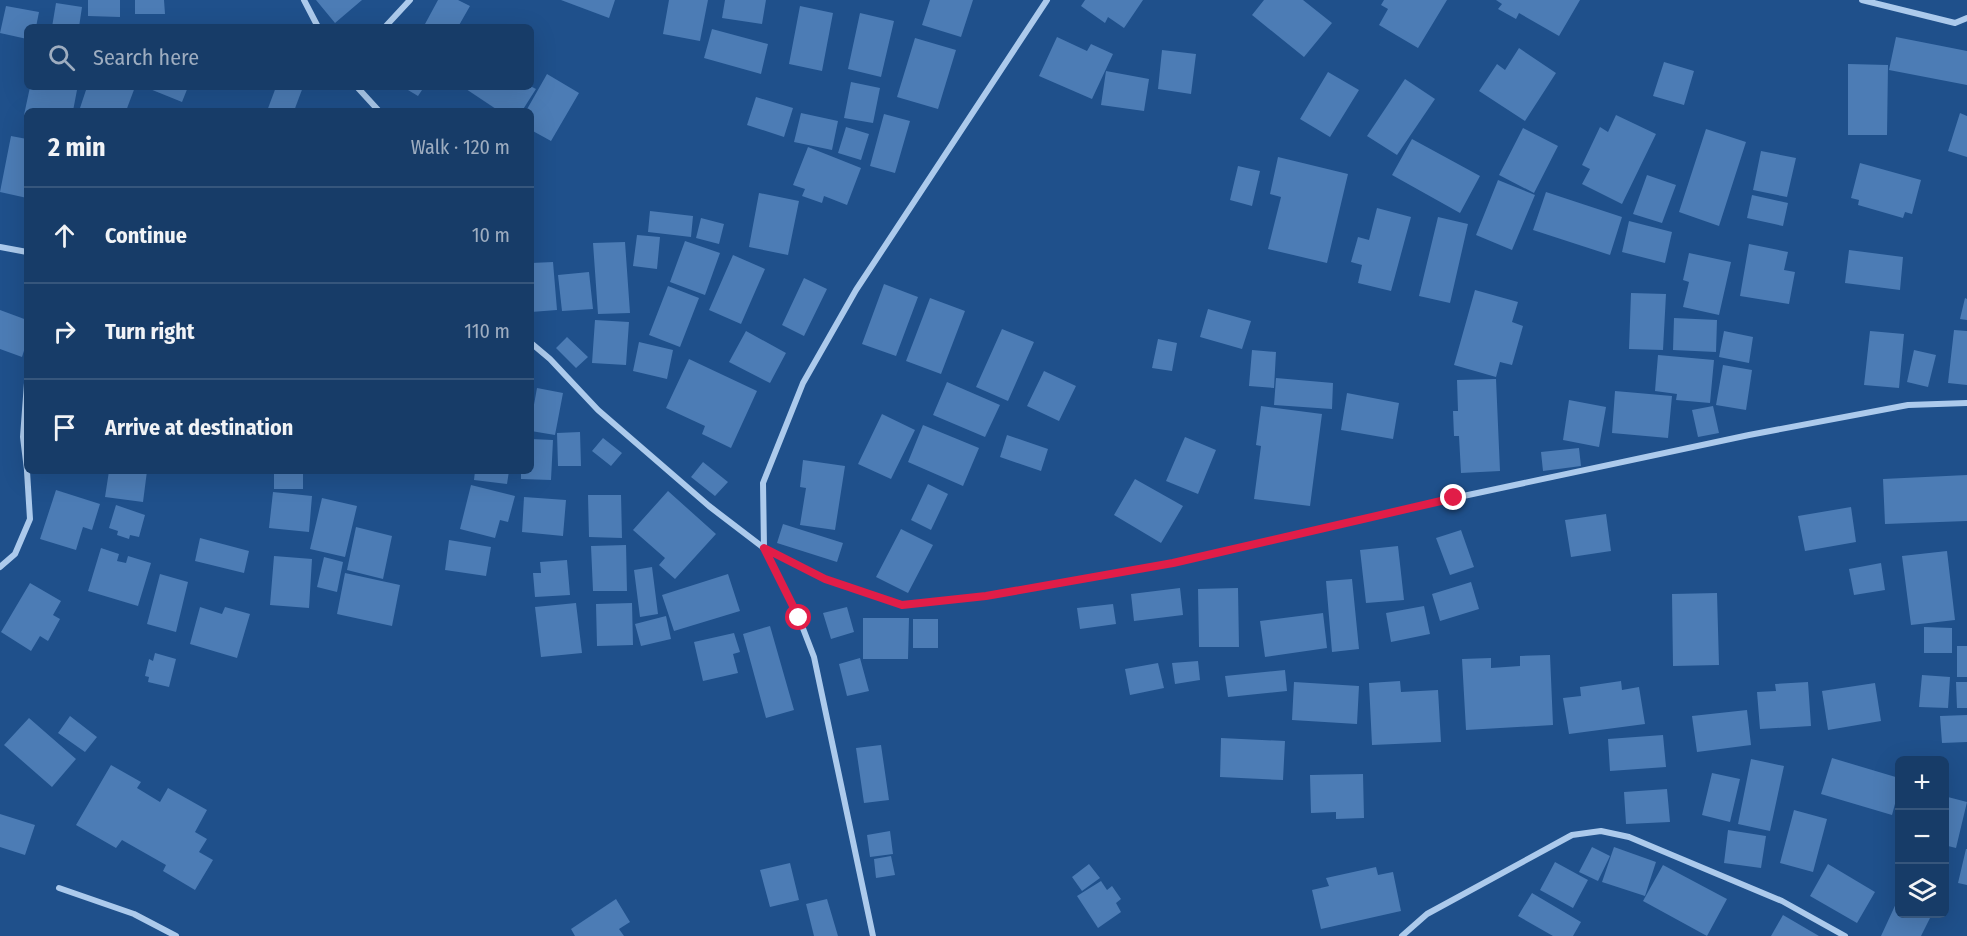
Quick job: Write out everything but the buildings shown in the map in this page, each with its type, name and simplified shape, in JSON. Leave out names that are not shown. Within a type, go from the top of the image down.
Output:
[{"type":"street","points":[[304,0],[316,24]]},
{"type":"street","points":[[388,24],[410,0]]},
{"type":"street","points":[[873,936],[814,657],[799,618],[764,548],[763,483],[803,382],[856,290],[1047,0]]},
{"type":"street","points":[[1862,0],[1955,23],[1967,18]]},
{"type":"street","points":[[360,90],[376,108]]},
{"type":"street","points":[[0,247],[24,251]]},
{"type":"street","points":[[534,346],[550,359],[598,410],[709,506],[764,548],[825,579],[902,605],[986,596],[1173,563],[1454,498],[1749,435],[1908,405],[1967,403]]},
{"type":"street","points":[[24,424],[24,445]]},
{"type":"street","points":[[0,567],[15,554],[30,519],[27,474]]},
{"type":"street","points":[[1402,936],[1427,914],[1572,835],[1601,831],[1629,837],[1782,901],[1845,936]]},
{"type":"street","points":[[59,888],[134,914],[176,936]]},
{"type":"route","points":[[799,618],[764,548],[825,579],[902,605],[986,596],[1173,563],[1454,498]]}]
